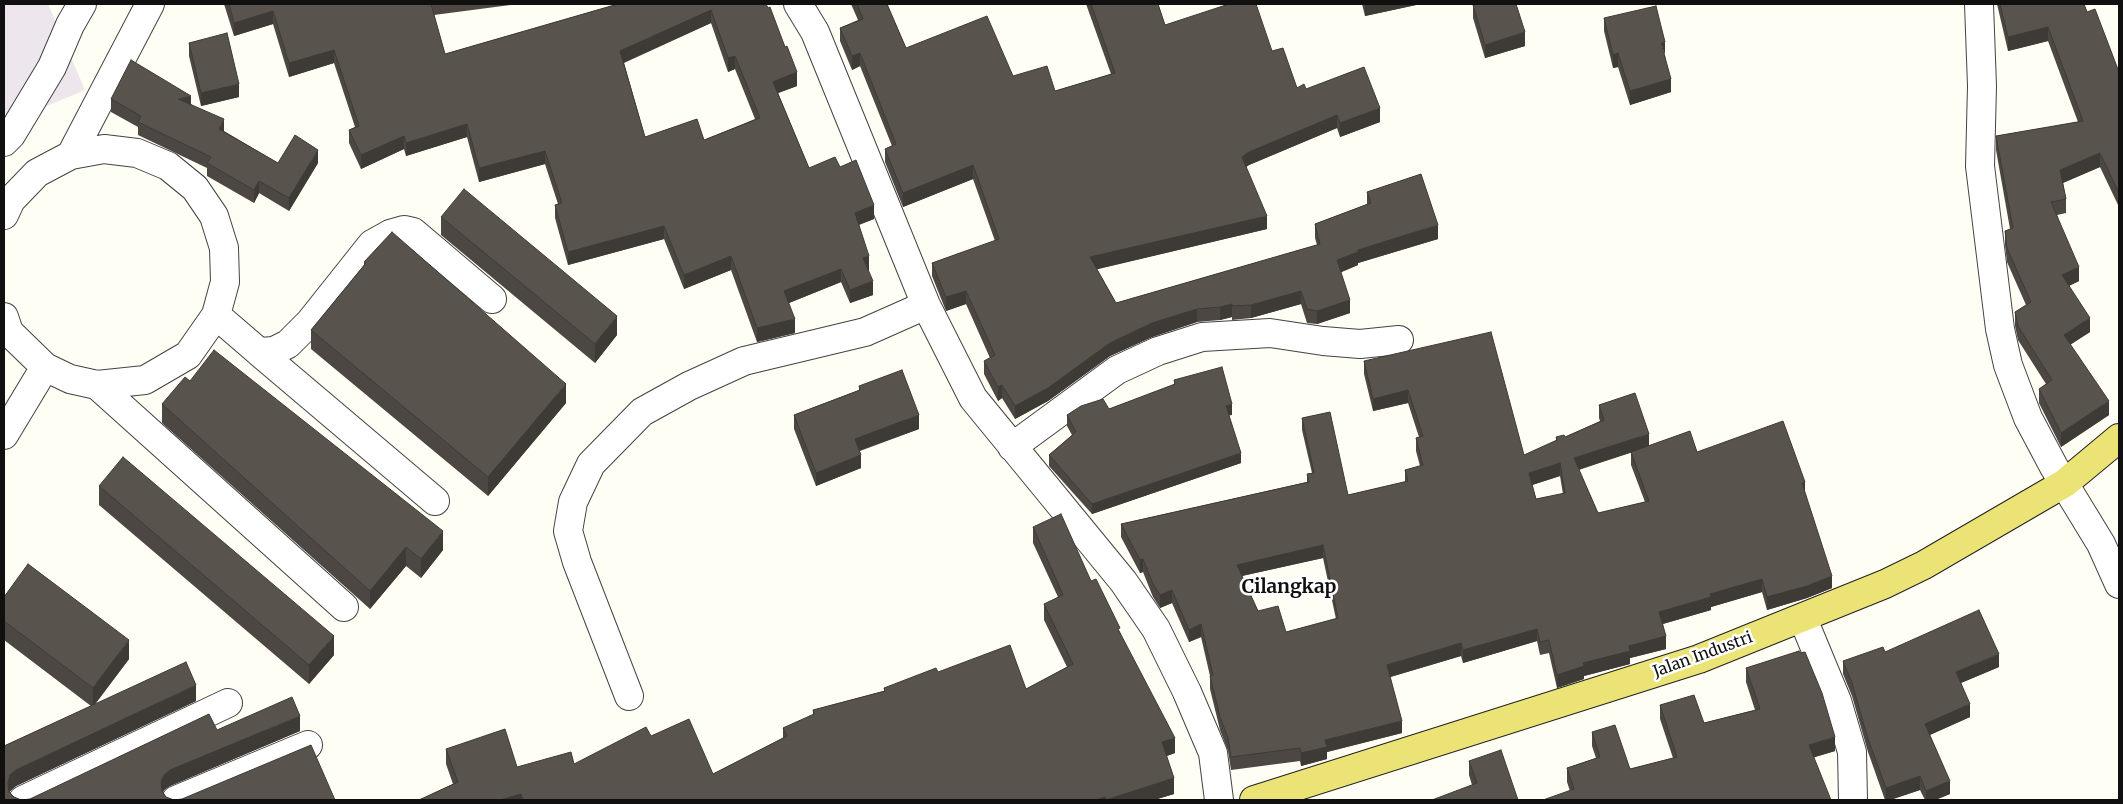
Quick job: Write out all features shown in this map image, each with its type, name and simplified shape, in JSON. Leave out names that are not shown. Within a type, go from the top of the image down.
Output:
[{"type":"main road","name":"Jalan Industri","points":[[1254,800],[1699,659],[1803,619],[1924,565],[2065,483],[2119,438]]},
{"type":"street","points":[[4,142],[11,135],[52,66],[82,4]]},
{"type":"street","points":[[71,155],[150,4]]},
{"type":"street","points":[[798,4],[815,32],[926,305],[973,398],[1123,581],[1156,629],[1187,692],[1213,754],[1219,800]]},
{"type":"street","points":[[1979,4],[1982,86],[1980,166],[2000,329],[2008,365],[2018,397],[2041,443],[2101,544],[2119,584]]},
{"type":"street","points":[[4,317],[9,332],[45,368],[70,379],[96,385],[145,380],[188,355],[216,315],[225,282],[224,248],[214,216],[195,188],[168,166],[137,153],[104,149],[71,155],[37,173],[6,206]]},
{"type":"street","points":[[259,352],[274,351],[288,344],[310,322],[372,244],[390,234],[404,230],[413,232],[492,299]]},
{"type":"street","points":[[629,696],[576,562],[568,531],[573,502],[591,464],[642,412],[689,386],[744,361],[866,332],[926,305]]},
{"type":"street","points":[[216,315],[435,501]]},
{"type":"street","points":[[1012,447],[1116,370],[1158,351],[1202,337],[1270,333],[1323,341],[1360,344],[1399,340]]},
{"type":"street","points":[[4,435],[45,368]]},
{"type":"street","points":[[96,385],[344,607]]},
{"type":"street","points":[[1803,619],[1837,701],[1852,752],[1853,800]]},
{"type":"street","points":[[22,800],[228,703]]},
{"type":"street","points":[[176,800],[308,745]]},
{"type":"shaded area","points":[[4,4],[48,4],[85,90],[4,124]]},
{"type":"building","points":[[229,4],[431,4],[445,54],[618,4],[766,4],[768,8],[770,7],[797,72],[773,82],[809,168],[835,157],[840,167],[856,160],[874,205],[855,213],[869,256],[863,258],[873,281],[850,290],[841,269],[784,291],[795,319],[757,328],[731,256],[684,275],[664,226],[568,252],[555,205],[562,203],[545,151],[479,168],[467,124],[406,143],[404,136],[361,155],[349,130],[359,126],[334,50],[289,63],[273,11],[234,23]],"holes":[[[711,10],[728,58],[735,56],[760,118],[704,140],[697,119],[645,137],[620,51]]]},
{"type":"building","points":[[857,4],[887,4],[906,48],[987,16],[1013,76],[1047,66],[1055,91],[1115,73],[1091,4],[1158,4],[1165,25],[1229,4],[1256,4],[1272,51],[1283,48],[1297,88],[1304,84],[1306,89],[1364,67],[1380,108],[1340,123],[1337,115],[1249,152],[1242,157],[1267,216],[1090,257],[1116,303],[1320,244],[1315,224],[1371,203],[1367,192],[1421,174],[1438,225],[1358,250],[1358,252],[1337,260],[1350,300],[1317,311],[1307,309],[1301,291],[1251,305],[1232,306],[1232,304],[1197,309],[1152,323],[1110,343],[1048,388],[1015,406],[1002,385],[998,387],[984,361],[995,355],[966,291],[946,297],[932,263],[999,239],[973,165],[903,193],[885,149],[896,144],[860,53],[852,56],[840,28],[863,19]]},
{"type":"building","points":[[1516,4],[1525,32],[1485,45],[1473,5]]},
{"type":"building","points":[[2000,4],[2084,4],[2087,12],[2095,9],[2119,72],[2119,193],[2100,153],[2060,170],[2066,199],[2051,202],[2079,267],[2062,275],[2090,318],[2064,335],[2109,401],[2061,433],[2039,389],[2052,380],[2018,326],[2015,312],[2031,302],[2007,248],[2005,231],[2013,228],[1996,136],[2083,121],[2048,27],[2008,37]]},
{"type":"building","points":[[1656,6],[1665,42],[1661,43],[1671,79],[1630,91],[1618,53],[1613,55],[1604,18]]},
{"type":"building","points":[[227,33],[239,84],[201,93],[189,43]]},
{"type":"building","points":[[131,60],[191,96],[178,99],[224,119],[219,129],[278,163],[295,135],[318,150],[289,198],[259,181],[254,190],[207,163],[211,157],[138,122],[141,116],[111,99]]},
{"type":"building","points":[[464,189],[617,316],[595,344],[441,217]]},
{"type":"building","points":[[392,232],[566,384],[488,477],[311,330],[366,263],[364,262]]},
{"type":"building","points":[[1491,332],[1524,455],[1557,440],[1556,437],[1564,435],[1565,437],[1604,420],[1599,405],[1635,393],[1649,434],[1574,458],[1598,513],[1649,501],[1631,452],[1690,431],[1697,452],[1783,421],[1805,482],[1802,483],[1832,576],[1807,586],[1767,597],[1762,579],[1710,594],[1711,597],[1659,612],[1666,636],[1629,646],[1630,651],[1583,663],[1584,666],[1557,675],[1549,640],[1540,642],[1537,629],[1463,650],[1461,643],[1387,665],[1402,721],[1325,740],[1327,747],[1301,753],[1300,748],[1231,757],[1228,738],[1220,717],[1210,676],[1213,675],[1201,624],[1189,630],[1172,590],[1160,595],[1153,584],[1143,559],[1140,560],[1121,524],[1309,482],[1307,474],[1314,473],[1302,418],[1330,412],[1348,495],[1408,481],[1405,470],[1423,465],[1416,438],[1423,436],[1408,390],[1373,399],[1364,361]],"holes":[[[1560,463],[1565,493],[1536,499],[1529,473]],[[1323,545],[1338,618],[1286,632],[1278,606],[1258,611],[1237,565]]]},
{"type":"building","points":[[214,350],[443,531],[421,559],[406,547],[370,591],[162,404],[185,377],[190,381]]},
{"type":"building","points":[[1222,367],[1232,404],[1226,406],[1241,453],[1092,504],[1049,455],[1076,432],[1067,415],[1081,406],[1103,399],[1109,409],[1175,384],[1174,380]]},
{"type":"building","points":[[902,370],[919,415],[855,439],[861,455],[816,473],[794,415],[860,390],[859,386]]},
{"type":"building","points":[[123,457],[334,636],[309,665],[99,486]]},
{"type":"building","points":[[1061,514],[1091,581],[1096,579],[1120,628],[1118,629],[1175,738],[1162,742],[1174,778],[1106,800],[1105,797],[1096,800],[523,800],[521,794],[500,800],[419,800],[458,782],[446,749],[505,729],[517,767],[571,752],[574,764],[646,727],[651,736],[689,719],[713,774],[787,736],[783,728],[814,714],[813,710],[885,691],[884,688],[936,668],[938,672],[1010,645],[1026,689],[1073,664],[1044,604],[1063,595],[1033,527]]},
{"type":"building","points":[[28,564],[129,640],[93,688],[4,621],[4,597]]},
{"type":"building","points":[[1979,610],[1999,654],[1956,672],[1970,704],[1925,724],[1950,781],[1926,791],[1920,776],[1886,788],[1843,661],[1883,647],[1885,652]]},
{"type":"building","points":[[1799,651],[1800,653],[1805,652],[1822,693],[1835,737],[1809,745],[1831,800],[1543,800],[1574,789],[1567,768],[1600,757],[1592,732],[1615,725],[1630,769],[1677,757],[1660,705],[1694,695],[1704,723],[1760,709],[1746,668]]},
{"type":"building","points":[[186,662],[196,685],[16,770],[10,775],[8,783],[9,792],[21,800],[4,800],[4,746]]},
{"type":"building","points":[[292,697],[300,716],[170,770],[164,775],[161,782],[162,791],[166,797],[174,800],[21,800],[30,799],[209,714],[217,730]]},
{"type":"building","points":[[311,745],[335,800],[174,800],[182,799]]},
{"type":"building","points":[[1501,750],[1518,800],[1432,800],[1477,783],[1469,761]]},
{"type":"district","name":"Cilangkap","points":[[1289,588]]}]
